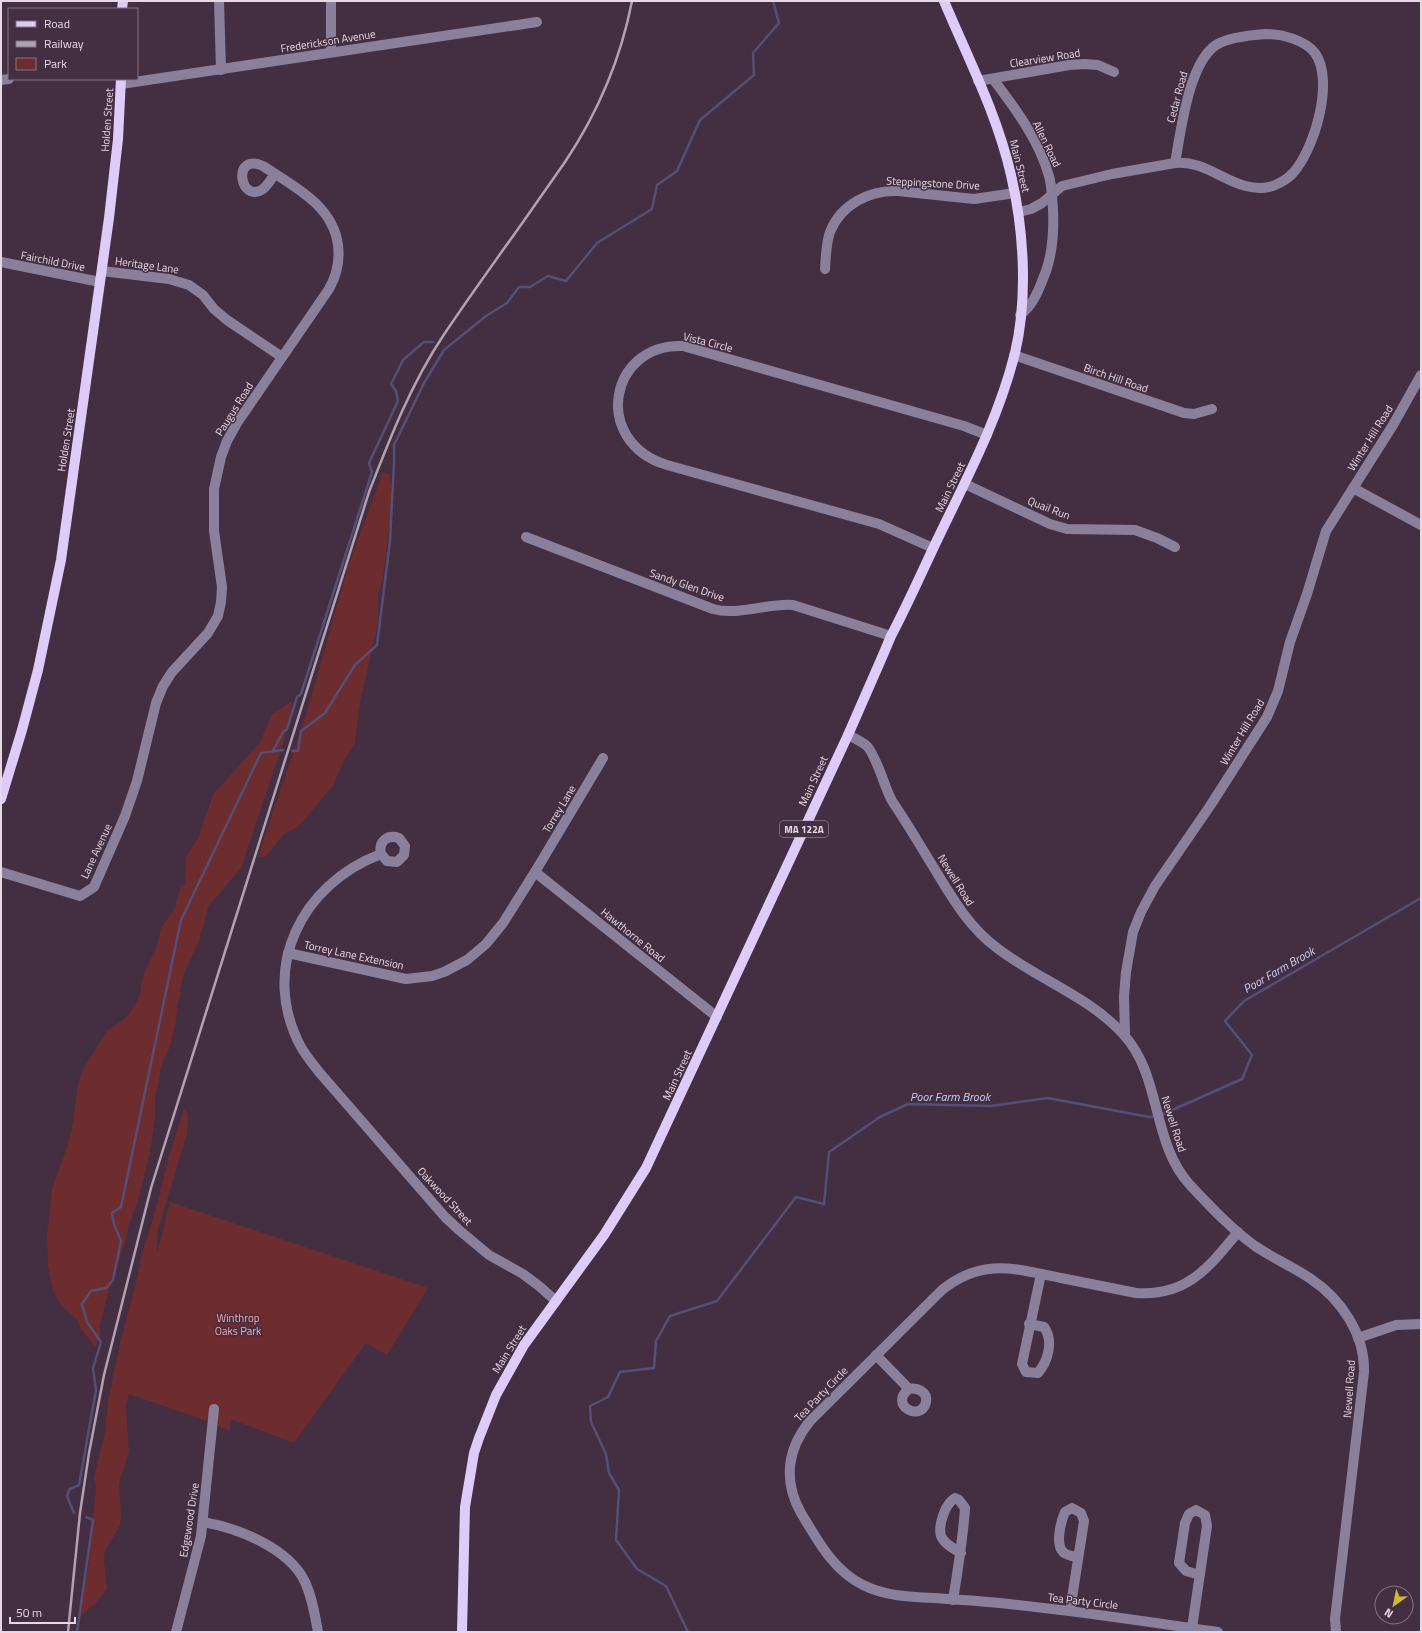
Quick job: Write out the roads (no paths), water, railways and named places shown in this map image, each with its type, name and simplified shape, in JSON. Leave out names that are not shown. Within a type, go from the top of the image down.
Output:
[{"type":"main road","name":"Main Street","points":[[462,1632],[465,1507],[474,1452],[478,1438],[506,1377],[524,1345],[604,1235],[646,1168],[848,735],[884,656],[891,636],[965,484],[987,435],[1002,396],[1014,355],[1020,316],[1022,262],[1019,212],[1001,137],[944,1]]},
{"type":"main road","name":"Holden Street","points":[[1,799],[38,670],[61,560],[102,271],[118,139],[121,81]]},
{"type":"street","points":[[219,1],[222,70]]},
{"type":"street","points":[[331,1],[331,52]]},
{"type":"street","name":"Frederickson Avenue","points":[[138,79],[222,70],[331,52],[537,22]]},
{"type":"street","name":"Cedar Road","points":[[1019,212],[1031,209],[1042,203],[1062,186],[1175,163],[1196,165],[1236,183],[1256,188],[1274,185],[1288,177],[1299,164],[1306,152],[1314,131],[1320,110],[1323,77],[1321,65],[1315,53],[1307,46],[1296,40],[1278,35],[1267,34],[1228,40],[1212,48],[1204,58],[1193,80],[1185,109],[1175,163]]},
{"type":"street","name":"Clearview Road","points":[[978,81],[1069,65],[1098,65],[1114,72]]},
{"type":"street","name":"Allen Road","points":[[993,79],[1017,113],[1041,153],[1050,177],[1052,194],[1054,232],[1047,267],[1033,301],[1026,311],[1020,316]]},
{"type":"street","name":"Paugus Road","points":[[149,732],[156,702],[167,679],[208,633],[218,616],[222,587],[213,523],[214,489],[217,473],[231,433],[282,357],[330,290],[338,271],[339,256],[336,234],[327,215],[312,199],[275,174]]},
{"type":"street","name":"Steppingstone Drive","points":[[825,269],[828,238],[835,223],[853,203],[869,194],[898,191],[974,199],[1015,193]]},
{"type":"street","name":"Fairchild Drive","points":[[1,262],[100,282]]},
{"type":"street","name":"Heritage Lane","points":[[102,271],[189,284],[203,295],[221,315],[282,357]]},
{"type":"street","name":"Vista Circle","points":[[933,548],[879,524],[666,465],[649,458],[640,452],[630,442],[620,423],[618,403],[619,393],[624,379],[632,366],[648,354],[667,347],[682,346],[964,426],[987,435]]},
{"type":"street","name":"Birch Hill Road","points":[[1014,355],[1184,413],[1194,414],[1212,410]]},
{"type":"street","name":"Winter Hill Road","points":[[1125,1036],[1125,979],[1131,939],[1137,920],[1154,886],[1217,794],[1271,710],[1329,525],[1393,425],[1421,375]]},
{"type":"street","name":"Quail Run","points":[[965,484],[1050,524],[1067,529],[1135,530],[1158,538],[1175,547]]},
{"type":"street","points":[[1352,488],[1421,525]]},
{"type":"street","name":"Sandy Glen Drive","points":[[526,537],[719,610],[731,611],[780,605],[793,605],[891,636]]},
{"type":"street","name":"Lane Avenue","points":[[1,872],[80,896],[94,887],[125,816],[137,781],[149,732]]},
{"type":"street","name":"Newell Road","points":[[848,735],[863,743],[872,753],[892,801],[966,918],[995,947],[1023,966],[1090,1006],[1110,1021],[1125,1036],[1145,1070],[1170,1156],[1179,1171],[1190,1184],[1238,1232],[1268,1254],[1310,1278],[1340,1305],[1347,1316],[1358,1338],[1364,1362],[1363,1383],[1335,1619],[1336,1632]]},
{"type":"street","name":"Torrey Lane","points":[[535,872],[604,758]]},
{"type":"street","name":"Oakwood Street","points":[[381,854],[358,864],[326,888],[316,898],[298,924],[288,953],[285,981],[286,1006],[296,1037],[307,1058],[445,1217],[489,1254],[523,1274],[556,1301]]},
{"type":"street","name":"Hawthorne Road","points":[[535,872],[717,1017]]},
{"type":"street","name":"Torrey Lane Extension","points":[[288,953],[406,979],[438,974],[467,960],[486,944],[503,923],[535,872]]},
{"type":"street","name":"Tea Party Circle","points":[[1218,1632],[1009,1604],[892,1595],[870,1588],[857,1582],[839,1568],[824,1550],[793,1497],[790,1482],[790,1466],[793,1451],[798,1438],[815,1416],[942,1290],[963,1276],[986,1269],[1002,1267],[1136,1293],[1155,1293],[1166,1291],[1195,1278],[1210,1264],[1238,1232]]},
{"type":"street","points":[[1030,1324],[1044,1328],[1049,1334],[1048,1353],[1043,1367],[1038,1373],[1026,1372],[1022,1364],[1030,1324],[1041,1274]]},
{"type":"street","points":[[1358,1338],[1396,1325],[1421,1324]]},
{"type":"street","points":[[876,1355],[909,1389]]},
{"type":"street","name":"Edgewood Drive","points":[[176,1632],[197,1552],[203,1522],[214,1409]]},
{"type":"street","points":[[953,1600],[961,1553],[966,1508],[959,1500],[955,1498],[950,1501],[945,1508],[941,1527],[941,1537],[947,1544],[961,1553]]},
{"type":"street","points":[[1192,1628],[1200,1574],[1207,1526],[1205,1515],[1196,1510],[1189,1514],[1185,1523],[1179,1563],[1186,1571],[1200,1574]]},
{"type":"street","points":[[203,1522],[224,1527],[270,1546],[291,1563],[305,1581],[314,1609],[318,1632]]},
{"type":"street","points":[[1070,1612],[1078,1557]]},
{"type":"waterway","points":[[292,751],[298,751],[301,731],[325,713],[355,665],[377,645],[390,541],[394,445],[424,383],[444,350],[486,316],[507,303],[519,287],[530,287],[548,276],[566,281],[597,243],[652,209],[657,185],[677,171],[700,120],[754,75],[753,53],[779,23],[773,1]]},
{"type":"waterway","points":[[273,751],[283,732],[287,729],[297,697],[301,694],[372,472],[369,463],[398,401],[396,391],[391,384],[403,360],[424,342],[433,342]]},
{"type":"waterway","points":[[74,1513],[67,1496],[70,1489],[79,1485],[96,1390],[93,1368],[101,1342],[87,1322],[82,1304],[91,1291],[106,1288],[113,1280],[121,1241],[114,1224],[112,1213],[121,1207],[181,920],[261,753],[283,750]]},
{"type":"waterway","name":"Poor Farm Brook","points":[[1161,1115],[1242,1079],[1252,1055],[1225,1021],[1244,1001],[1421,898]]},
{"type":"waterway","name":"Poor Farm Brook","points":[[688,1632],[666,1586],[637,1569],[616,1540],[619,1490],[609,1473],[606,1454],[591,1422],[590,1406],[608,1397],[620,1372],[654,1368],[656,1341],[670,1316],[717,1301],[796,1197],[824,1204],[829,1152],[880,1117],[908,1104],[991,1106],[1048,1098],[1149,1117],[1156,1116]]},
{"type":"waterway","points":[[77,1632],[93,1520],[86,1517]]},
{"type":"railway","points":[[68,1632],[80,1513],[89,1453],[104,1375],[151,1188],[369,492],[402,412],[431,354],[577,144],[606,85],[621,43],[632,1]]},
{"type":"park label","name":"Winthrop Oaks Park","points":[[238,1324]]}]
